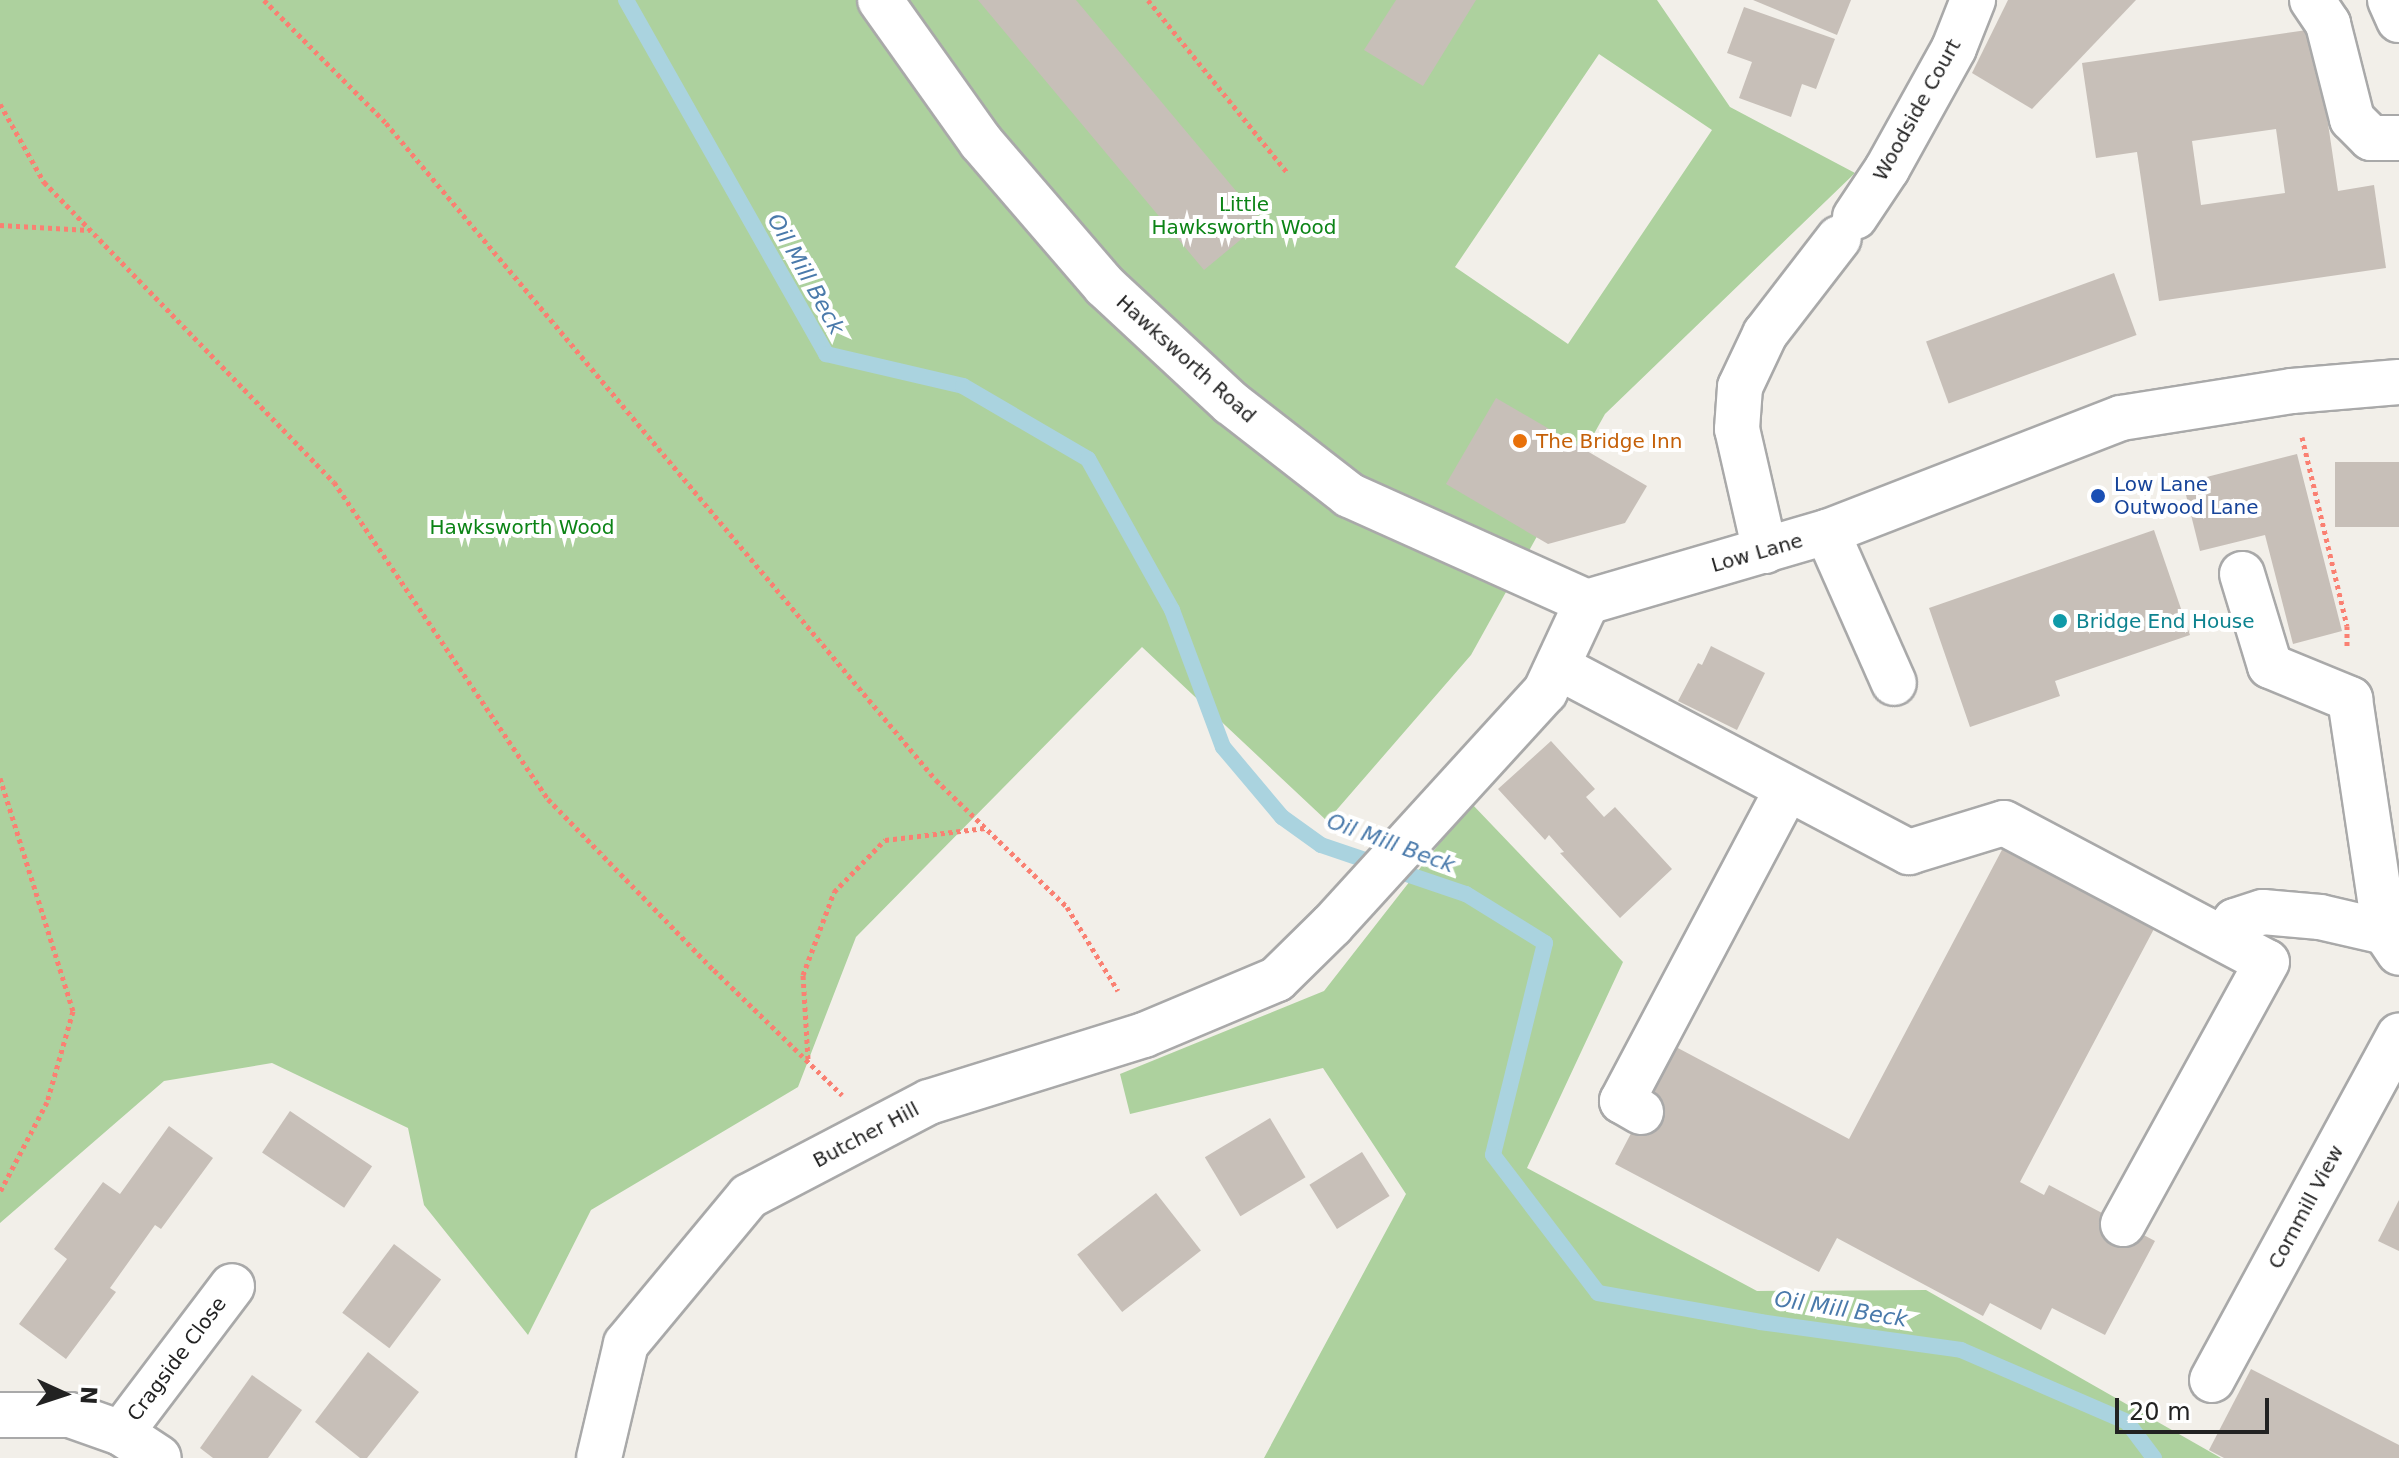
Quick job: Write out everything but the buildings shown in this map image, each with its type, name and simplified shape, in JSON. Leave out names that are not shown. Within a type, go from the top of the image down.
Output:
[{"type":"street","name":"Hawksworth Road","points":[[880,0],[981,142],[1094,274],[1231,403],[1349,495],[1587,602]]},
{"type":"street","name":"Woodside Court","points":[[1765,551],[1737,429],[1740,387],[1765,334],[1847,228],[1887,169],[1954,48],[1973,0]]},
{"type":"street","points":[[2312,0],[2328,24],[2352,119],[2371,138],[2399,138]]},
{"type":"street","points":[[2390,0],[2399,20]]},
{"type":"street","name":"Low Lane","points":[[1587,602],[1827,532],[2121,418],[2292,391],[2399,382]]},
{"type":"street","points":[[1827,532],[1894,683]]},
{"type":"street","points":[[2223,938],[2235,921],[2263,912],[2320,917],[2392,943],[2350,699],[2270,666],[2242,574]]},
{"type":"street","points":[[1587,602],[1558,667],[1787,789],[1909,852],[2004,823],[2267,962],[2123,1224]]},
{"type":"street","name":"Butcher Hill","points":[[599,1458],[626,1344],[749,1196],[929,1102],[1144,1035],[1277,979],[1332,925],[1545,692],[1558,667]]},
{"type":"street","points":[[1641,1112],[1622,1101],[1787,789]]},
{"type":"street","name":"Cornmill View","points":[[2212,1380],[2399,1035]]},
{"type":"street","name":"Cragside Close","points":[[121,1433],[232,1286]]},
{"type":"street","name":"Cragside Close","points":[[0,1415],[70,1415],[121,1433],[159,1458]]},
{"type":"path","points":[[264,0],[386,123],[936,780],[1067,907],[1144,1035]]},
{"type":"path","points":[[1148,0],[1287,172]]},
{"type":"path","points":[[0,104],[44,182],[334,482],[548,799],[714,970],[808,1060],[873,1132]]},
{"type":"path","points":[[0,225],[90,230]]},
{"type":"path","points":[[2292,391],[2347,626],[2350,699]]},
{"type":"path","points":[[0,778],[73,1011],[47,1102],[0,1192]]},
{"type":"path","points":[[808,1060],[803,975],[834,892],[885,840],[986,828]]},
{"type":"green space","name":"Hawksworth Wood","points":[[0,0],[1657,0],[1730,107],[1855,173],[1605,414],[1471,655],[1327,821],[1142,647],[856,937],[798,1087],[591,1210],[528,1335],[424,1205],[408,1128],[272,1063],[164,1081],[0,1223]],"holes":[[[1599,54],[1712,130],[1568,344],[1455,267]]]},
{"type":"green space","points":[[1471,803],[1623,962],[1527,1168],[1757,1291],[1926,1290],[2221,1458],[1264,1458],[1406,1194],[1323,1068],[1130,1114],[1120,1074],[1324,991]]},
{"type":"waterway","name":"Oil Mill Beck","points":[[626,0],[826,354],[963,386],[1088,459],[1172,610],[1223,747],[1282,817],[1321,845],[1466,894],[1545,943],[1493,1155],[1598,1293],[1760,1322],[1961,1350],[2127,1422],[2154,1458]]},
{"type":"place","name":"The Bridge Inn","points":[[1520,441]]},
{"type":"place","name":"Low Lane Outwood Lane","points":[[2098,496]]},
{"type":"place","name":"Bridge End House","points":[[2060,621]]},
{"type":"park label","name":"Little Hawksworth Wood","points":[[1244,216]]}]
